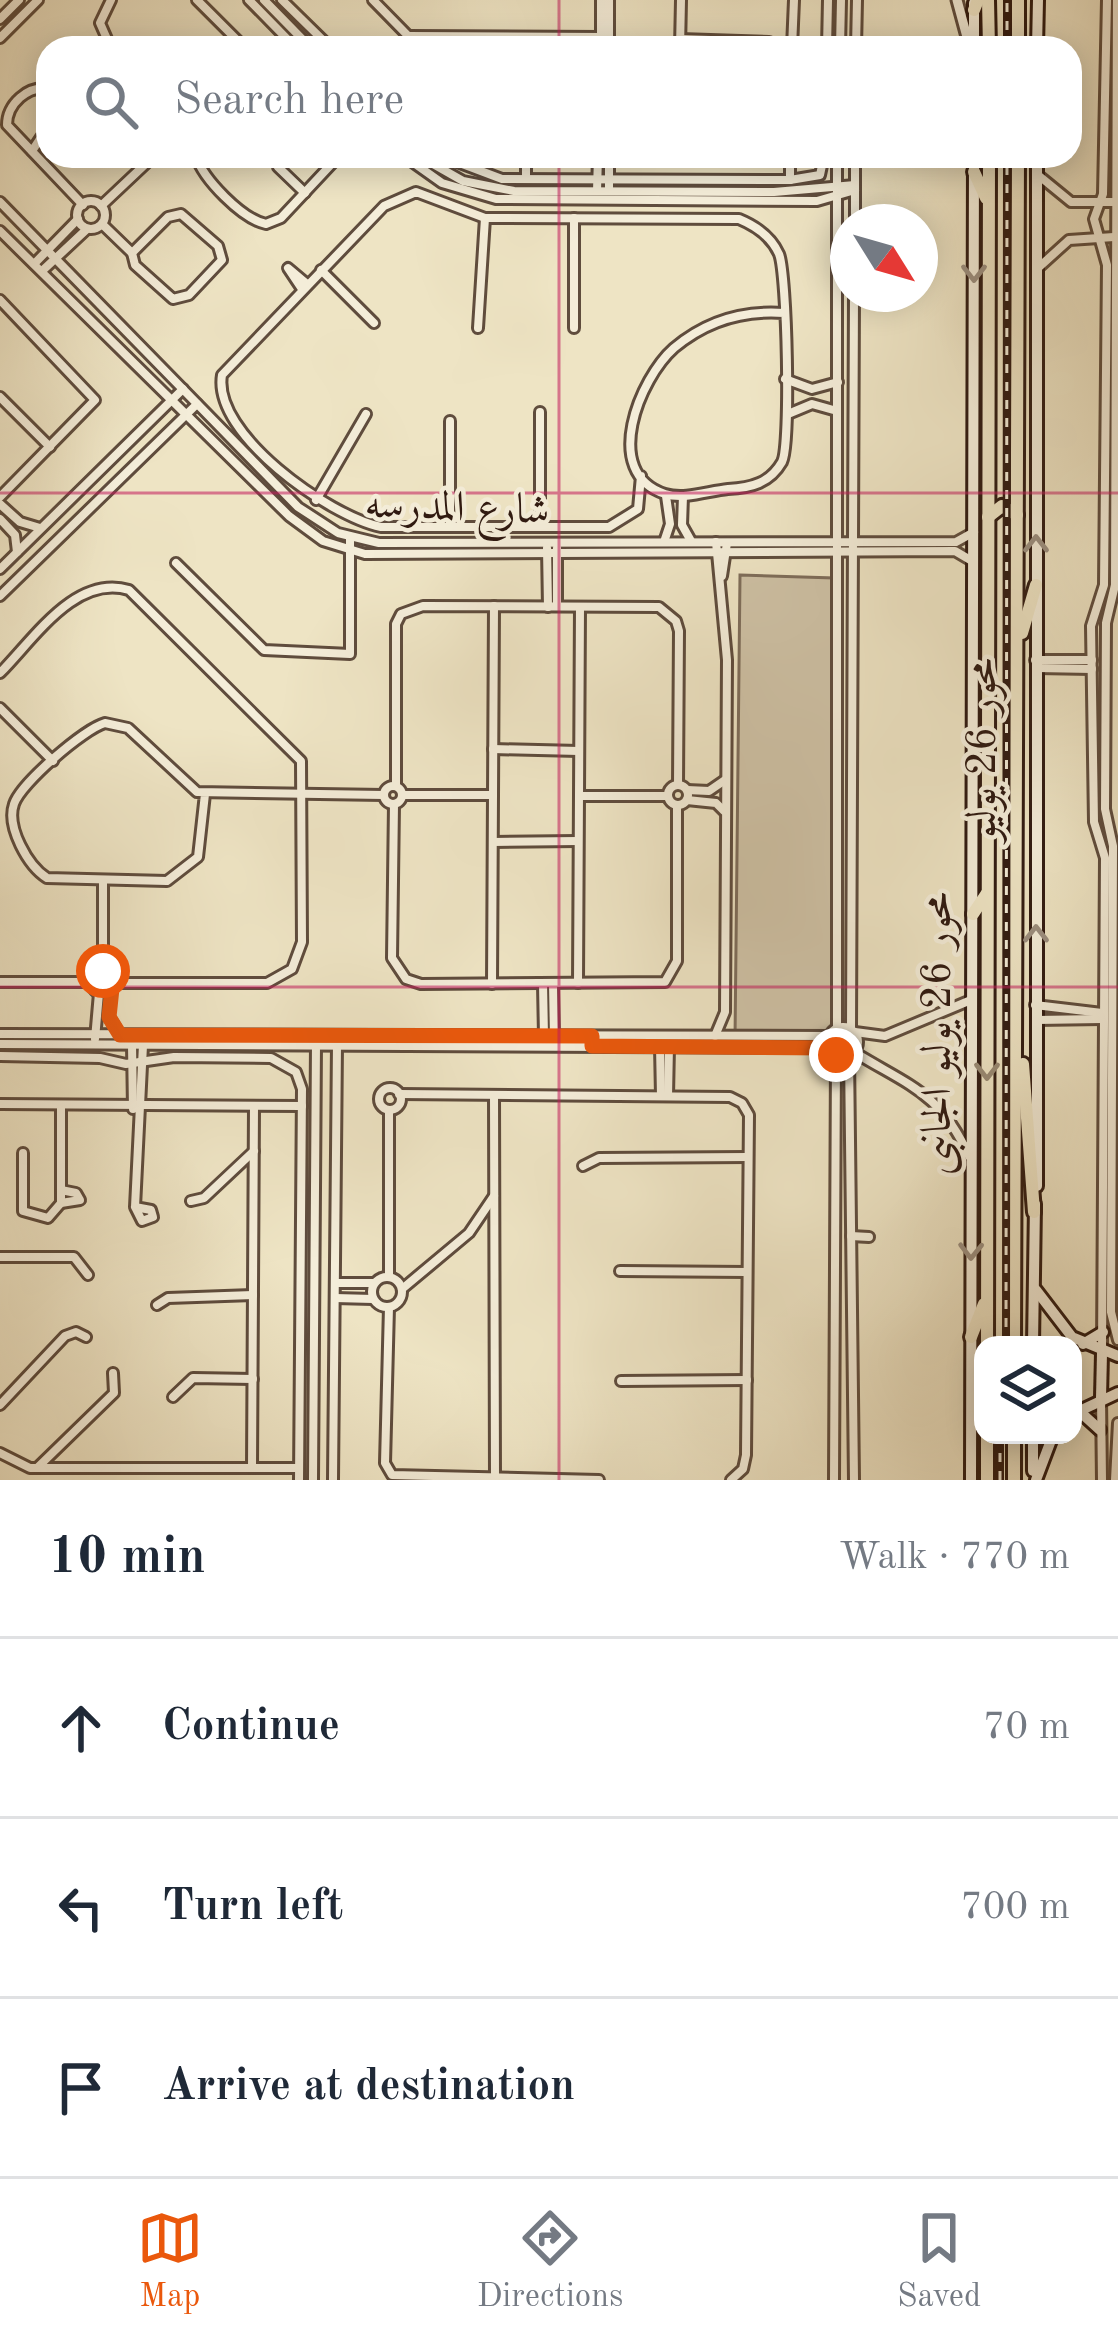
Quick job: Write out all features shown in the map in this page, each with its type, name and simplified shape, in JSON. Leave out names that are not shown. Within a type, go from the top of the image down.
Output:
[{"type":"highway","points":[[988,0],[989,36]]},
{"type":"highway","points":[[1018,0],[1018,36]]},
{"type":"highway","name":"محور 26 يوليو","points":[[987,1336],[989,168]]},
{"type":"highway","name":"محور 26 يوليو","points":[[1014,1336],[1018,168]]},
{"type":"highway","points":[[974,172],[989,205]]},
{"type":"highway","points":[[988,464],[1002,470],[1018,461]]},
{"type":"highway","points":[[988,517],[1002,506],[1017,515]]},
{"type":"highway","points":[[1017,652],[1036,585]]},
{"type":"highway","points":[[973,914],[988,892]]},
{"type":"highway","points":[[1016,1027],[1022,1051],[1034,1212]]},
{"type":"highway","points":[[970,1337],[987,1297]]},
{"type":"highway","points":[[987,1444],[987,1480]]},
{"type":"highway","points":[[1014,1444],[1014,1480]]},
{"type":"main road","points":[[1037,36],[1038,0]]},
{"type":"main road","points":[[973,36],[975,4]]},
{"type":"main road","name":"محور 26 يوليو الجانبى","points":[[971,1480],[974,168]]},
{"type":"main road","points":[[1033,1336],[1037,168]]},
{"type":"main road","points":[[1033,1283],[1053,1318],[1083,1345],[1118,1356]]},
{"type":"main road","points":[[1083,1345],[1102,1332]]},
{"type":"main road","points":[[1101,1398],[1102,1353]]},
{"type":"main road","points":[[1082,1409],[1118,1393]]},
{"type":"main road","points":[[1082,1416],[1100,1430]]},
{"type":"main road","points":[[1033,1444],[1035,1480]]},
{"type":"main road","points":[[1035,1480],[1049,1444]]},
{"type":"street","points":[[0,19],[19,0]]},
{"type":"street","points":[[0,38],[38,0]]},
{"type":"street","points":[[106,36],[100,23],[111,0]]},
{"type":"street","points":[[197,0],[233,36]]},
{"type":"street","points":[[249,0],[288,36]]},
{"type":"street","points":[[282,0],[319,36]]},
{"type":"street","points":[[373,0],[408,36]]},
{"type":"street","points":[[601,36],[605,0]]},
{"type":"street","points":[[605,0],[605,36]]},
{"type":"street","points":[[680,36],[681,0]]},
{"type":"street","points":[[790,36],[794,0]]},
{"type":"street","points":[[827,36],[828,0]]},
{"type":"street","points":[[840,36],[841,0]]},
{"type":"street","points":[[856,36],[857,0]]},
{"type":"street","points":[[957,0],[968,36]]},
{"type":"street","points":[[1107,0],[1100,201],[1094,219],[1102,239],[1109,541],[1104,585],[1092,620],[1092,664],[1094,821],[1105,858],[1111,955]]},
{"type":"street","points":[[1117,0],[1105,728],[1114,1078],[1111,1312],[1118,1340]]},
{"type":"street","points":[[265,1],[291,36]]},
{"type":"street","points":[[36,90],[27,91],[7,114],[9,129],[36,156]]},
{"type":"street","points":[[1104,132],[1116,131]]},
{"type":"street","points":[[32,152],[36,146]]},
{"type":"street","points":[[47,168],[83,205],[101,206],[141,168]]},
{"type":"street","points":[[202,168],[260,224],[276,221],[328,168]]},
{"type":"street","points":[[279,168],[305,194]]},
{"type":"street","points":[[421,168],[442,183],[496,199],[817,201],[836,191]]},
{"type":"street","points":[[439,168],[488,188],[855,188]]},
{"type":"street","points":[[464,168],[526,179],[790,181],[820,175],[821,168]]},
{"type":"street","points":[[526,168],[526,179]]},
{"type":"street","points":[[597,191],[598,168]]},
{"type":"street","points":[[609,168],[609,191]]},
{"type":"street","points":[[790,168],[790,181]]},
{"type":"street","points":[[834,1480],[836,168]]},
{"type":"street","points":[[855,168],[855,204]]},
{"type":"street","points":[[1037,174],[1066,200],[1115,202]]},
{"type":"street","points":[[641,476],[666,494],[683,496],[752,487],[771,476],[787,448],[784,313],[780,256],[768,237],[749,223],[485,218],[428,194],[404,194],[384,206],[227,364],[220,387],[232,420],[316,500],[358,522],[450,527],[620,524],[638,509],[641,476],[631,430],[639,400],[657,366],[686,339],[716,322],[750,313],[784,313]]},
{"type":"street","name":"شارع المدرسه","points":[[0,202],[307,515],[350,537],[379,543],[722,554],[955,551],[974,565]]},
{"type":"street","points":[[37,267],[46,250],[78,218],[83,205]]},
{"type":"street","points":[[101,206],[102,224],[132,254],[135,265],[172,299],[189,295],[226,260],[181,214],[168,217],[132,254]]},
{"type":"street","points":[[78,218],[88,229]]},
{"type":"street","points":[[478,328],[485,218]]},
{"type":"street","points":[[574,218],[574,328]]},
{"type":"street","points":[[37,267],[56,259],[88,229],[102,224]]},
{"type":"street","name":"شارع المدرسه","points":[[0,231],[311,534],[350,551],[664,542],[956,542],[974,532]]},
{"type":"street","points":[[1037,269],[1069,240],[1114,237]]},
{"type":"street","points":[[321,270],[374,323]]},
{"type":"street","points":[[0,300],[95,398],[0,501],[16,526],[17,551]]},
{"type":"street","points":[[854,312],[850,1080],[854,1480]]},
{"type":"street","points":[[785,379],[812,389],[838,382]]},
{"type":"street","points":[[0,569],[183,389]]},
{"type":"street","points":[[0,397],[50,447]]},
{"type":"street","points":[[0,596],[197,404]]},
{"type":"street","points":[[786,415],[812,404],[838,411]]},
{"type":"street","points":[[540,412],[540,527]]},
{"type":"street","points":[[316,500],[365,414]]},
{"type":"street","points":[[450,421],[450,527]]},
{"type":"street","points":[[255,481],[264,472]]},
{"type":"street","points":[[664,542],[670,514],[666,494]]},
{"type":"street","points":[[683,496],[682,525],[692,542]]},
{"type":"street","points":[[0,519],[42,528]]},
{"type":"street","points":[[176,563],[263,649],[350,654],[350,537]]},
{"type":"street","points":[[715,1036],[725,1012],[722,543]]},
{"type":"street","points":[[552,548],[553,607]]},
{"type":"street","points":[[0,673],[78,596],[104,586],[129,590],[296,754],[304,794],[302,942],[292,969],[268,983],[107,989],[92,982],[0,982]]},
{"type":"street","points":[[492,984],[494,606]]},
{"type":"street","points":[[403,795],[396,786],[395,624],[411,607],[658,607],[676,620],[682,795],[676,969],[658,984],[492,984],[413,983],[394,966],[394,804],[403,795],[493,795]]},
{"type":"street","points":[[578,984],[580,607]]},
{"type":"street","points":[[1035,664],[1092,664]]},
{"type":"street","points":[[0,708],[53,761]]},
{"type":"street","points":[[205,794],[202,845],[190,868],[167,880],[47,878],[34,867],[13,825],[17,797],[90,728],[113,723],[128,728],[190,789],[205,794],[384,795],[396,786]]},
{"type":"street","points":[[1093,728],[1105,728]]},
{"type":"street","points":[[493,749],[579,751]]},
{"type":"street","points":[[709,796],[726,779]]},
{"type":"street","points":[[384,795],[394,804]]},
{"type":"street","points":[[579,796],[709,796],[726,814]]},
{"type":"street","points":[[493,842],[578,841]]},
{"type":"street","points":[[96,1039],[107,989],[103,882]]},
{"type":"street","points":[[1102,1353],[1102,1016],[1111,969]]},
{"type":"street","points":[[92,982],[103,971]]},
{"type":"street","points":[[548,984],[549,1036]]},
{"type":"street","points":[[0,1034],[316,1041],[592,1041],[853,1031],[885,1036],[973,999]]},
{"type":"street","points":[[1035,1005],[1102,1016]]},
{"type":"street","points":[[725,1012],[738,1036]]},
{"type":"street","points":[[1035,1021],[1102,1016]]},
{"type":"street","points":[[104,1017],[118,1040],[137,1045],[316,1041]]},
{"type":"street","points":[[516,1041],[549,1036],[852,1054],[926,1091],[956,1128],[972,1163]]},
{"type":"street","points":[[802,1048],[803,1036]]},
{"type":"street","points":[[0,1044],[96,1039]]},
{"type":"street","points":[[313,1480],[316,1041]]},
{"type":"street","points":[[333,1480],[340,1299],[337,1041]]},
{"type":"street","points":[[135,1208],[137,1045]]},
{"type":"street","points":[[664,1096],[665,1046]]},
{"type":"street","points":[[0,1056],[100,1058],[137,1064],[174,1057],[281,1060],[300,1080],[298,1480]]},
{"type":"street","points":[[850,1080],[874,1064]]},
{"type":"street","points":[[1102,1078],[1114,1078]]},
{"type":"street","points":[[389,1111],[380,1105],[381,1092],[391,1088],[399,1094],[739,1100],[749,1115],[746,1460],[730,1480]]},
{"type":"street","points":[[389,1111],[398,1107],[399,1094]]},
{"type":"street","points":[[494,1095],[494,1479]]},
{"type":"street","points":[[0,1104],[302,1106]]},
{"type":"street","points":[[23,1154],[23,1211],[48,1219],[61,1203],[61,1105]]},
{"type":"street","points":[[252,1468],[254,1106]]},
{"type":"street","points":[[389,1111],[389,1277],[402,1289]]},
{"type":"street","points":[[191,1201],[204,1198],[254,1151]]},
{"type":"street","points":[[583,1166],[598,1157],[748,1157]]},
{"type":"street","points":[[61,1190],[80,1197],[76,1204],[61,1203]]},
{"type":"street","points":[[388,1307],[400,1299],[402,1289],[469,1233],[494,1194]]},
{"type":"street","points":[[316,1224],[336,1224]]},
{"type":"street","points":[[469,1233],[494,1242]]},
{"type":"street","points":[[851,1236],[869,1237]]},
{"type":"street","points":[[0,1257],[74,1257],[88,1275]]},
{"type":"street","points":[[620,1271],[748,1272]]},
{"type":"street","points":[[340,1283],[374,1283],[389,1277]]},
{"type":"street","points":[[374,1283],[374,1299]]},
{"type":"street","points":[[158,1305],[168,1298],[253,1295]]},
{"type":"street","points":[[340,1299],[374,1299],[388,1307]]},
{"type":"street","points":[[388,1307],[387,1470],[399,1478],[599,1480]]},
{"type":"street","points":[[0,1406],[64,1336],[76,1332],[86,1337]]},
{"type":"street","points":[[315,1356],[335,1356]]},
{"type":"street","points":[[37,1468],[110,1399],[116,1387],[112,1373]]},
{"type":"street","points":[[173,1397],[182,1382],[193,1378],[253,1378]]},
{"type":"street","points":[[621,1381],[747,1380]]},
{"type":"street","points":[[1101,1398],[1102,1480]]},
{"type":"street","points":[[1115,1480],[1118,1423]]},
{"type":"street","points":[[0,1453],[16,1465],[37,1468],[299,1468]]},
{"type":"street","points":[[16,1465],[16,1480]]},
{"type":"shaded area","points":[[740,575],[834,578],[832,1039],[735,1039]]},
{"type":"railway","points":[[1007,0],[1007,36]]},
{"type":"railway","points":[[1006,1336],[1007,168]]},
{"type":"railway","points":[[1000,1444],[1000,1480]]},
{"type":"route","points":[[103,971],[113,979],[109,1017],[120,1035],[592,1036],[592,1046],[830,1048],[836,1055]]}]
